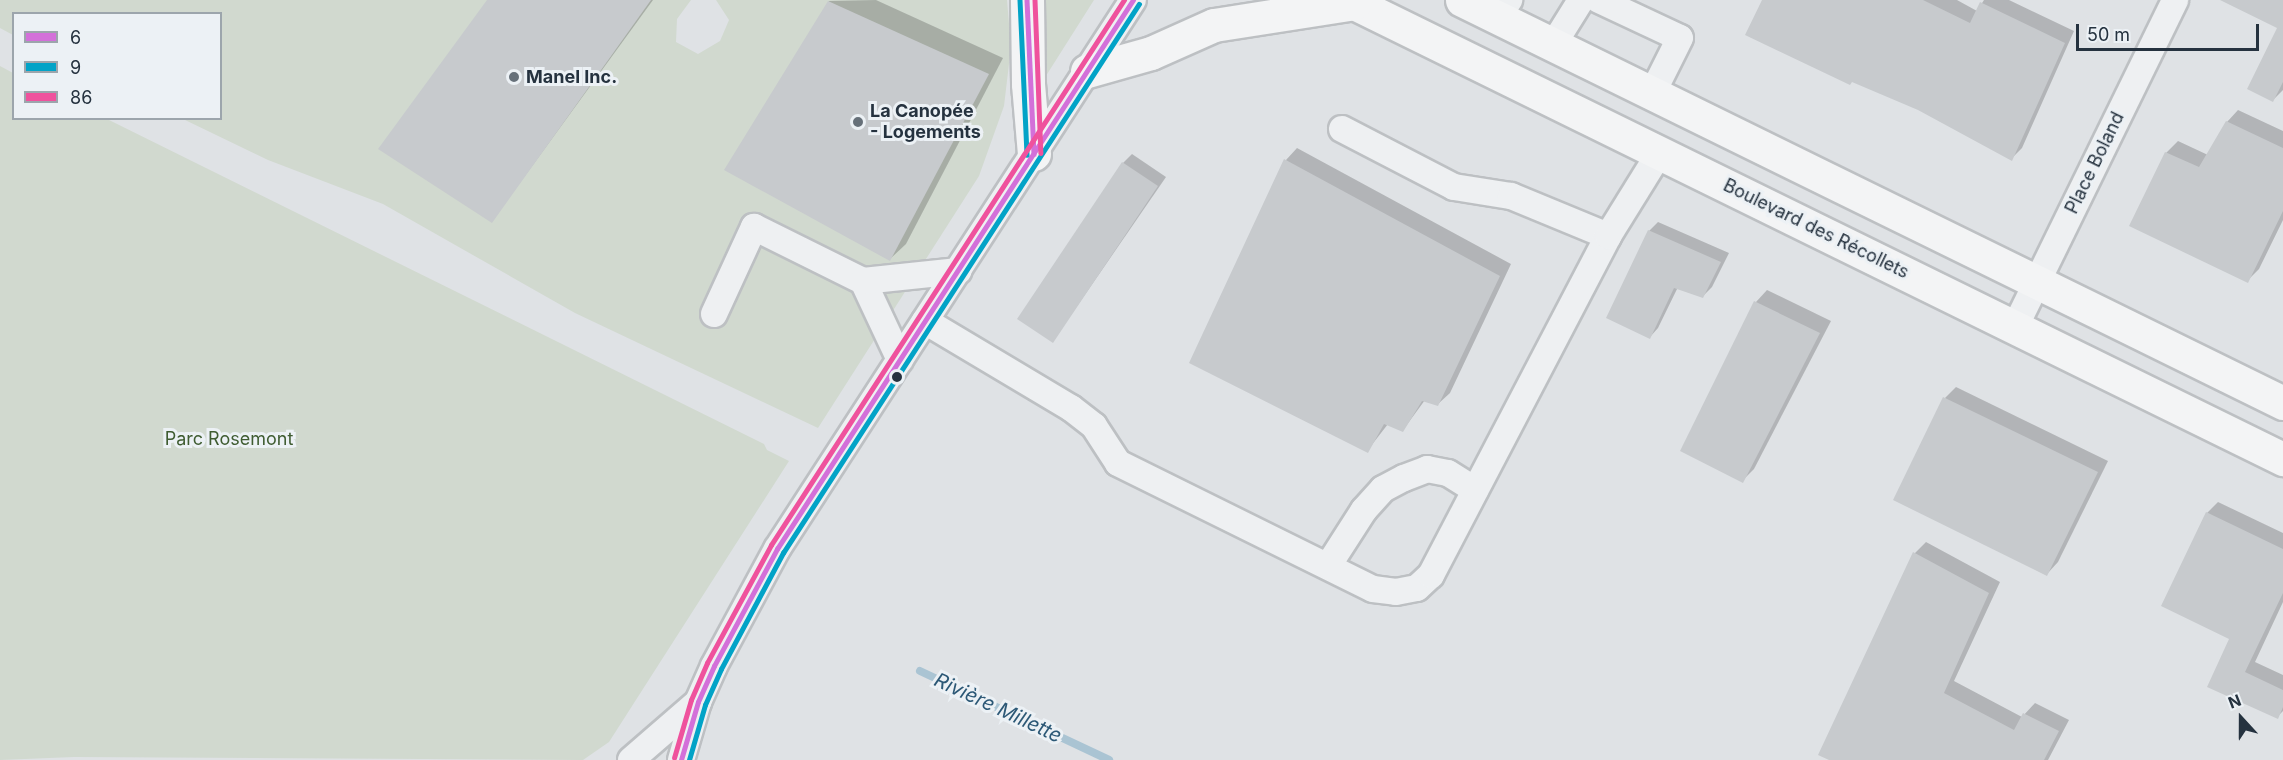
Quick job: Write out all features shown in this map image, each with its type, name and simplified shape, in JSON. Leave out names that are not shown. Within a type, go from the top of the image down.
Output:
[{"type":"main road","points":[[1027,0],[1028,84],[1034,154]]},
{"type":"main road","points":[[1465,1],[1503,9],[1553,45],[2283,403]]},
{"type":"main road","points":[[1088,71],[1151,53],[1214,25],[1351,2]]},
{"type":"main road","name":"Boulevard des Récollets","points":[[1351,2],[2283,459]]},
{"type":"street","points":[[681,760],[698,702],[757,584],[1133,0]]},
{"type":"street","points":[[1553,45],[1581,0]]},
{"type":"street","points":[[1599,0],[1680,38],[1652,94]]},
{"type":"street","name":"Place Boland","points":[[2015,327],[2175,0]]},
{"type":"street","points":[[1342,129],[1454,187],[1511,196],[1608,236]]},
{"type":"street","points":[[925,321],[1071,408],[1094,426],[1118,463],[1373,589],[1396,592],[1417,588],[1431,575],[1608,236],[1660,152]]},
{"type":"street","points":[[714,314],[754,227],[863,281],[958,271]]},
{"type":"street","points":[[863,281],[900,360]]},
{"type":"street","points":[[1328,566],[1364,510],[1383,489],[1404,478],[1427,469],[1448,473],[1475,490]]},
{"type":"street","points":[[631,760],[698,702]]},
{"type":"green space","points":[[0,0],[691,0],[677,19],[676,42],[698,54],[720,41],[729,20],[716,0],[1007,0],[1011,47],[1004,106],[979,176],[818,428],[575,313],[383,204],[268,160],[185,120],[222,120],[222,12],[12,12],[12,34],[0,28]]},
{"type":"green space","points":[[1043,0],[1094,0],[1044,79],[1044,2]]},
{"type":"green space","name":"Parc Rosemont","points":[[0,66],[12,72],[12,120],[109,120],[764,444],[767,450],[789,461],[609,742],[583,760],[74,757],[0,760]]},
{"type":"building","name":"Manel Inc.","points":[[487,0],[651,0],[492,223],[378,149]]},
{"type":"building","points":[[1762,0],[1923,0],[1970,23],[1980,2],[2065,43],[2012,161],[1918,110],[1852,82],[1850,85],[1745,35]]},
{"type":"building","points":[[2220,0],[2283,0],[2283,82],[2273,102],[2247,89],[2277,28]]},
{"type":"building","name":"La Canopée - Logements","points":[[828,1],[989,74],[890,261],[724,170]]},
{"type":"building","points":[[2226,121],[2283,148],[2283,211],[2248,283],[2129,226],[2165,152],[2199,167]]},
{"type":"building","points":[[1284,159],[1500,276],[1438,406],[1422,401],[1403,432],[1384,424],[1368,453],[1189,363]]},
{"type":"building","points":[[1122,162],[1158,186],[1053,343],[1017,319]]},
{"type":"building","points":[[1648,230],[1721,262],[1703,298],[1674,288],[1650,339],[1606,318]]},
{"type":"building","points":[[1754,301],[1820,333],[1743,483],[1680,451]]},
{"type":"building","points":[[1943,397],[2098,472],[2047,576],[1893,500]]},
{"type":"building","points":[[2206,512],[2283,549],[2283,593],[2245,672],[2283,690],[2283,707],[2278,719],[2207,687],[2229,639],[2161,606]]},
{"type":"building","points":[[1913,552],[1989,593],[1944,693],[2014,730],[2023,713],[2059,731],[2044,760],[1829,760],[1818,755]]},
{"type":"waterway","name":"Rivière Millette","points":[[920,671],[1109,760]]},
{"type":"transit line","name":"9","points":[[1020,0],[1027,155]]},
{"type":"transit line","name":"6","points":[[1027,0],[1034,154]]},
{"type":"transit line","name":"86","points":[[1035,0],[1041,153]]},
{"type":"transit line","name":"86","points":[[674,758],[691,700],[707,663],[771,545],[1124,0]]},
{"type":"transit line","name":"6","points":[[681,760],[698,702],[714,666],[777,549],[1133,0]]},
{"type":"transit line","name":"9","points":[[689,760],[705,705],[721,669],[783,553],[1139,4]]},
{"type":"place","name":"Manel Inc.","points":[[514,77]]},
{"type":"place","name":"La Canopée - Logements","points":[[858,122]]}]
